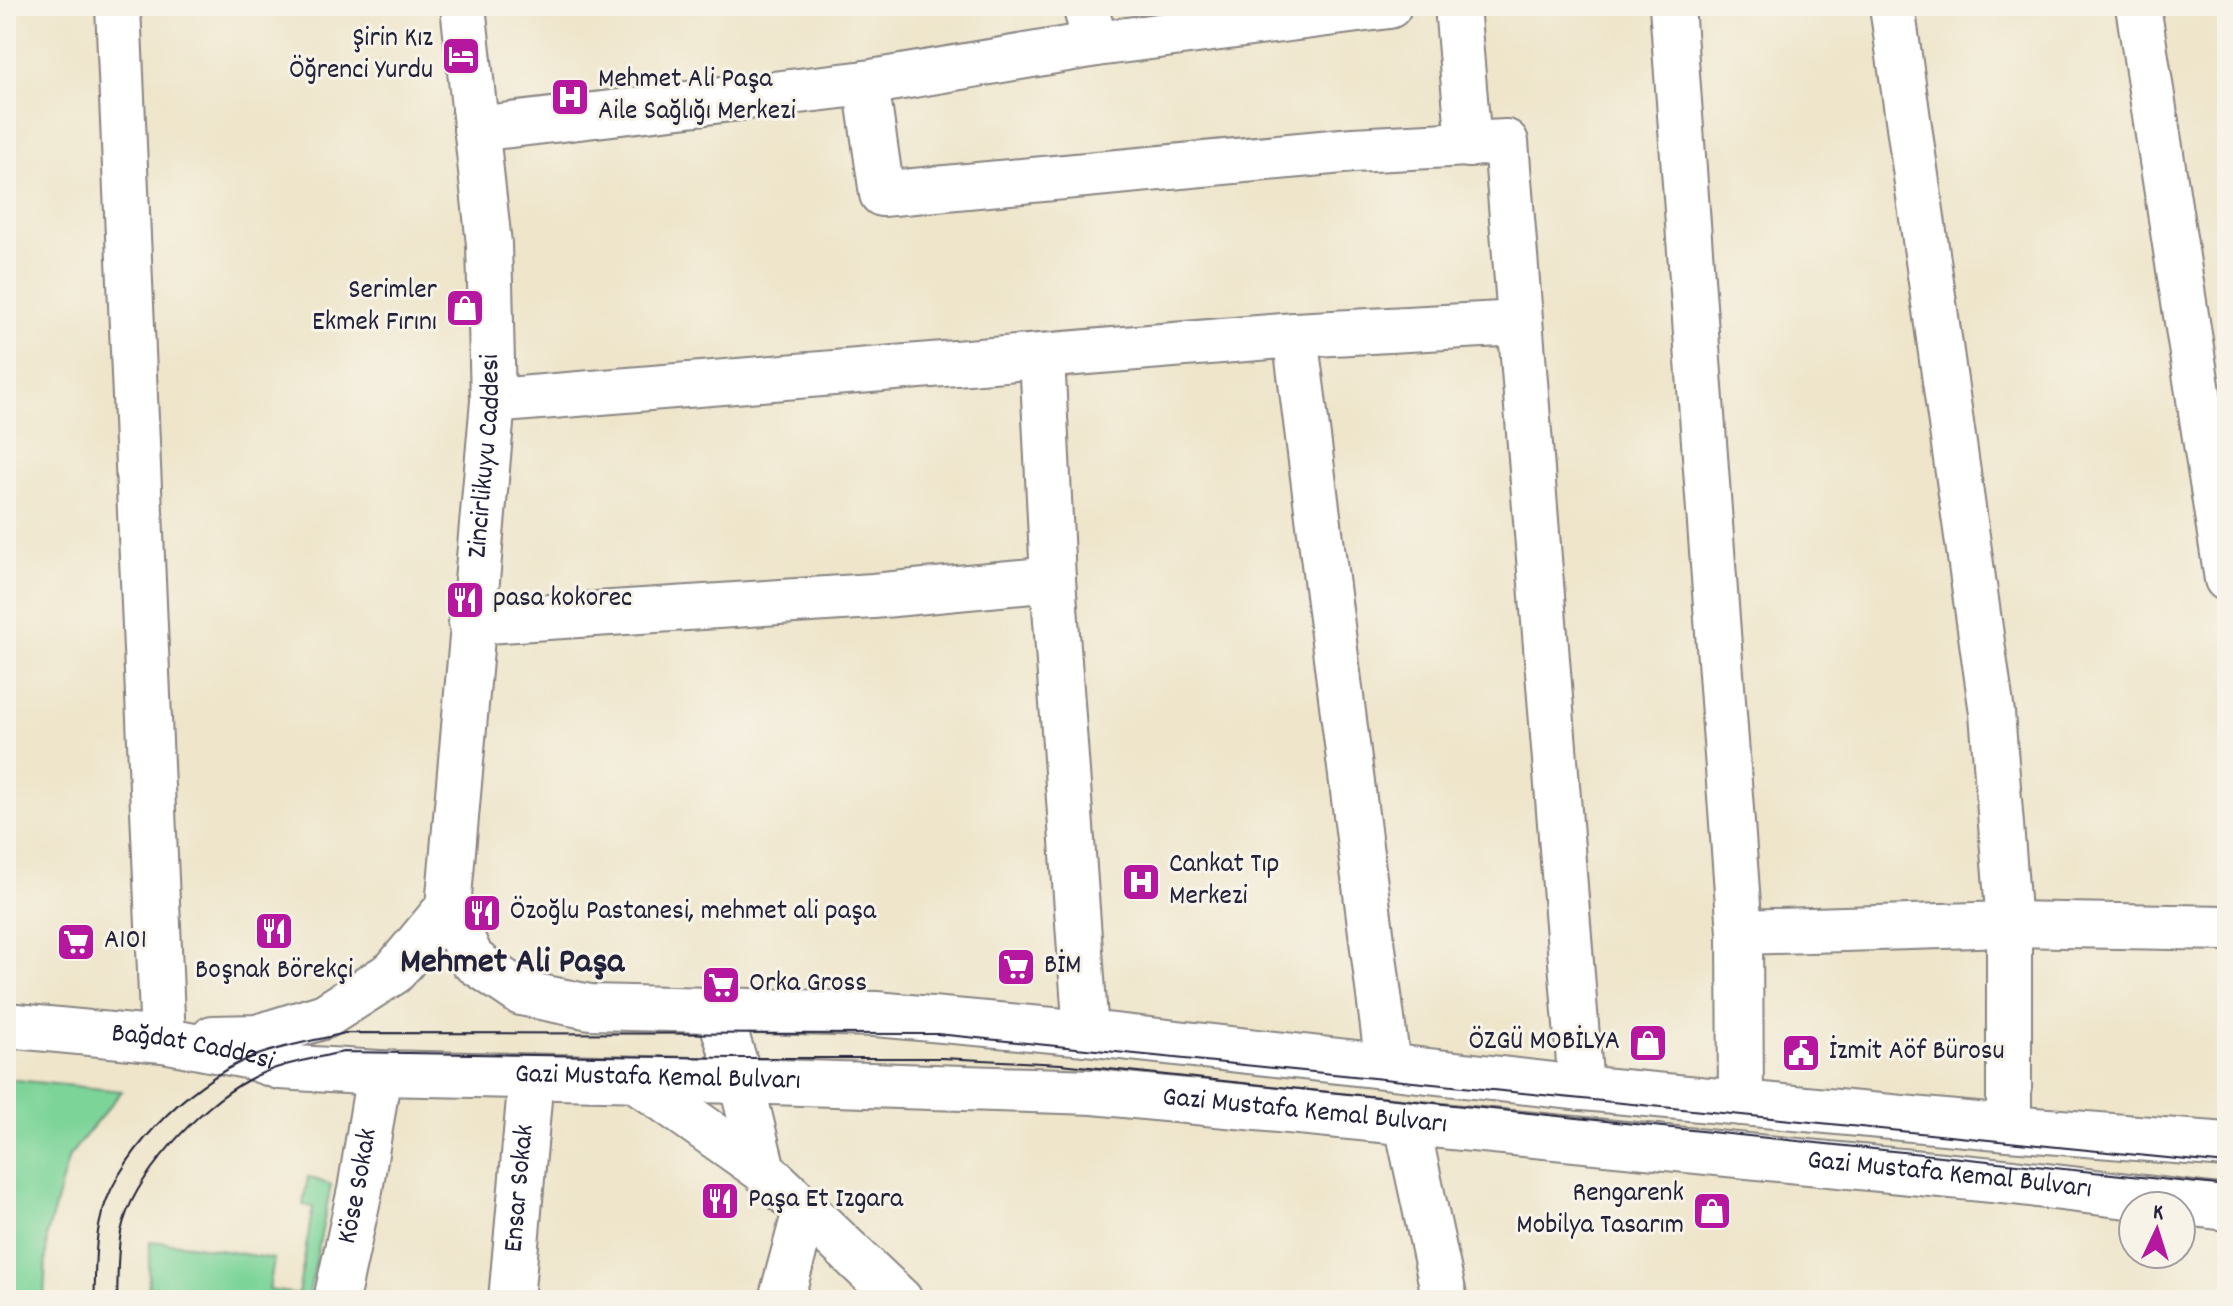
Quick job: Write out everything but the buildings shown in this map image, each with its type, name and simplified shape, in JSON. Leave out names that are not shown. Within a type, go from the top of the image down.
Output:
[{"type":"street","points":[[118,6],[163,1040],[257,1037],[325,1016],[394,972],[448,907]]},
{"type":"street","name":"Zincirlikuyu Caddesi","points":[[463,6],[489,244],[493,401],[448,907],[472,960],[521,993],[590,1007]]},
{"type":"street","points":[[476,129],[866,83],[1090,25],[1389,6]]},
{"type":"street","points":[[1457,6],[1469,145]]},
{"type":"street","points":[[1672,6],[1740,932],[1741,1103]]},
{"type":"street","points":[[1892,6],[1992,713],[2009,924],[2009,1128]]},
{"type":"street","points":[[2138,6],[2227,579]]},
{"type":"street","points":[[866,83],[882,194],[1353,150],[1506,142],[1581,1088]]},
{"type":"street","points":[[493,401],[1295,335],[1520,323]]},
{"type":"street","points":[[1295,335],[1388,1066]]},
{"type":"street","points":[[1042,356],[1053,579],[1086,1033]]},
{"type":"street","points":[[471,622],[873,596],[1053,579]]},
{"type":"street","points":[[1740,932],[2009,924],[2227,928]]},
{"type":"street","name":"Gazi Mustafa Kemal Bulvarı","points":[[590,1007],[876,1014],[1086,1033],[1581,1088],[2227,1145]]},
{"type":"street","points":[[718,1010],[741,1081],[763,1170]]},
{"type":"street","name":"Bağdat Caddesi","points":[[6,1025],[163,1040],[251,1057],[280,1067],[379,1073]]},
{"type":"street","name":"Gazi Mustafa Kemal Bulvarı","points":[[379,1073],[1094,1092],[1997,1180],[2227,1208]]},
{"type":"street","name":"Köse Sokak","points":[[336,1300],[360,1190],[379,1073]]},
{"type":"street","name":"Ensar Sokak","points":[[511,1300],[531,1077]]},
{"type":"street","points":[[636,1080],[763,1170],[900,1300]]},
{"type":"street","points":[[1407,1124],[1411,1192],[1445,1300]]},
{"type":"street","points":[[781,1300],[805,1211]]},
{"type":"green space","points":[[6,1079],[122,1091],[69,1156],[47,1235],[44,1300],[6,1300]]},
{"type":"green space","points":[[308,1177],[331,1185],[308,1300],[148,1300],[150,1241],[274,1259],[269,1290],[298,1294],[313,1207],[303,1205]]},
{"type":"tram line","points":[[94,1300],[97,1235],[106,1201],[119,1175],[156,1126],[202,1085],[250,1058],[345,1033],[937,1034],[2227,1164]]},
{"type":"tram line","points":[[117,1300],[120,1240],[128,1211],[153,1167],[171,1145],[209,1107],[259,1074],[343,1052],[942,1058],[1061,1064],[2227,1186]]},
{"type":"place","name":"Şirin Kız Öğrenci Yurdu","points":[[461,56]]},
{"type":"place","name":"Mehmet Ali Paşa Aile Sağlığı Merkezi","points":[[570,97]]},
{"type":"place","name":"Serimler Ekmek Fırını","points":[[465,308]]},
{"type":"place","name":"pasa kokorec","points":[[465,600]]},
{"type":"place","name":"Cankat Tıp Merkezi","points":[[1141,882]]},
{"type":"place","name":"Özoğlu Pastanesi, mehmet ali paşa","points":[[482,913]]},
{"type":"place","name":"Boşnak Börekçi","points":[[274,931]]},
{"type":"place","name":"A101","points":[[76,942]]},
{"type":"place","name":"BİM","points":[[1016,967]]},
{"type":"place","name":"Orka Gross","points":[[721,985]]},
{"type":"place","name":"ÖZGÜ MOBİLYA","points":[[1648,1043]]},
{"type":"place","name":"İzmit Aöf Bürosu","points":[[1801,1053]]},
{"type":"place","name":"Paşa Et Izgara","points":[[720,1201]]},
{"type":"place","name":"Rengarenk Mobilya Tasarım","points":[[1712,1211]]},
{"type":"district","name":"Mehmet Ali Paşa","points":[[512,964]]}]
